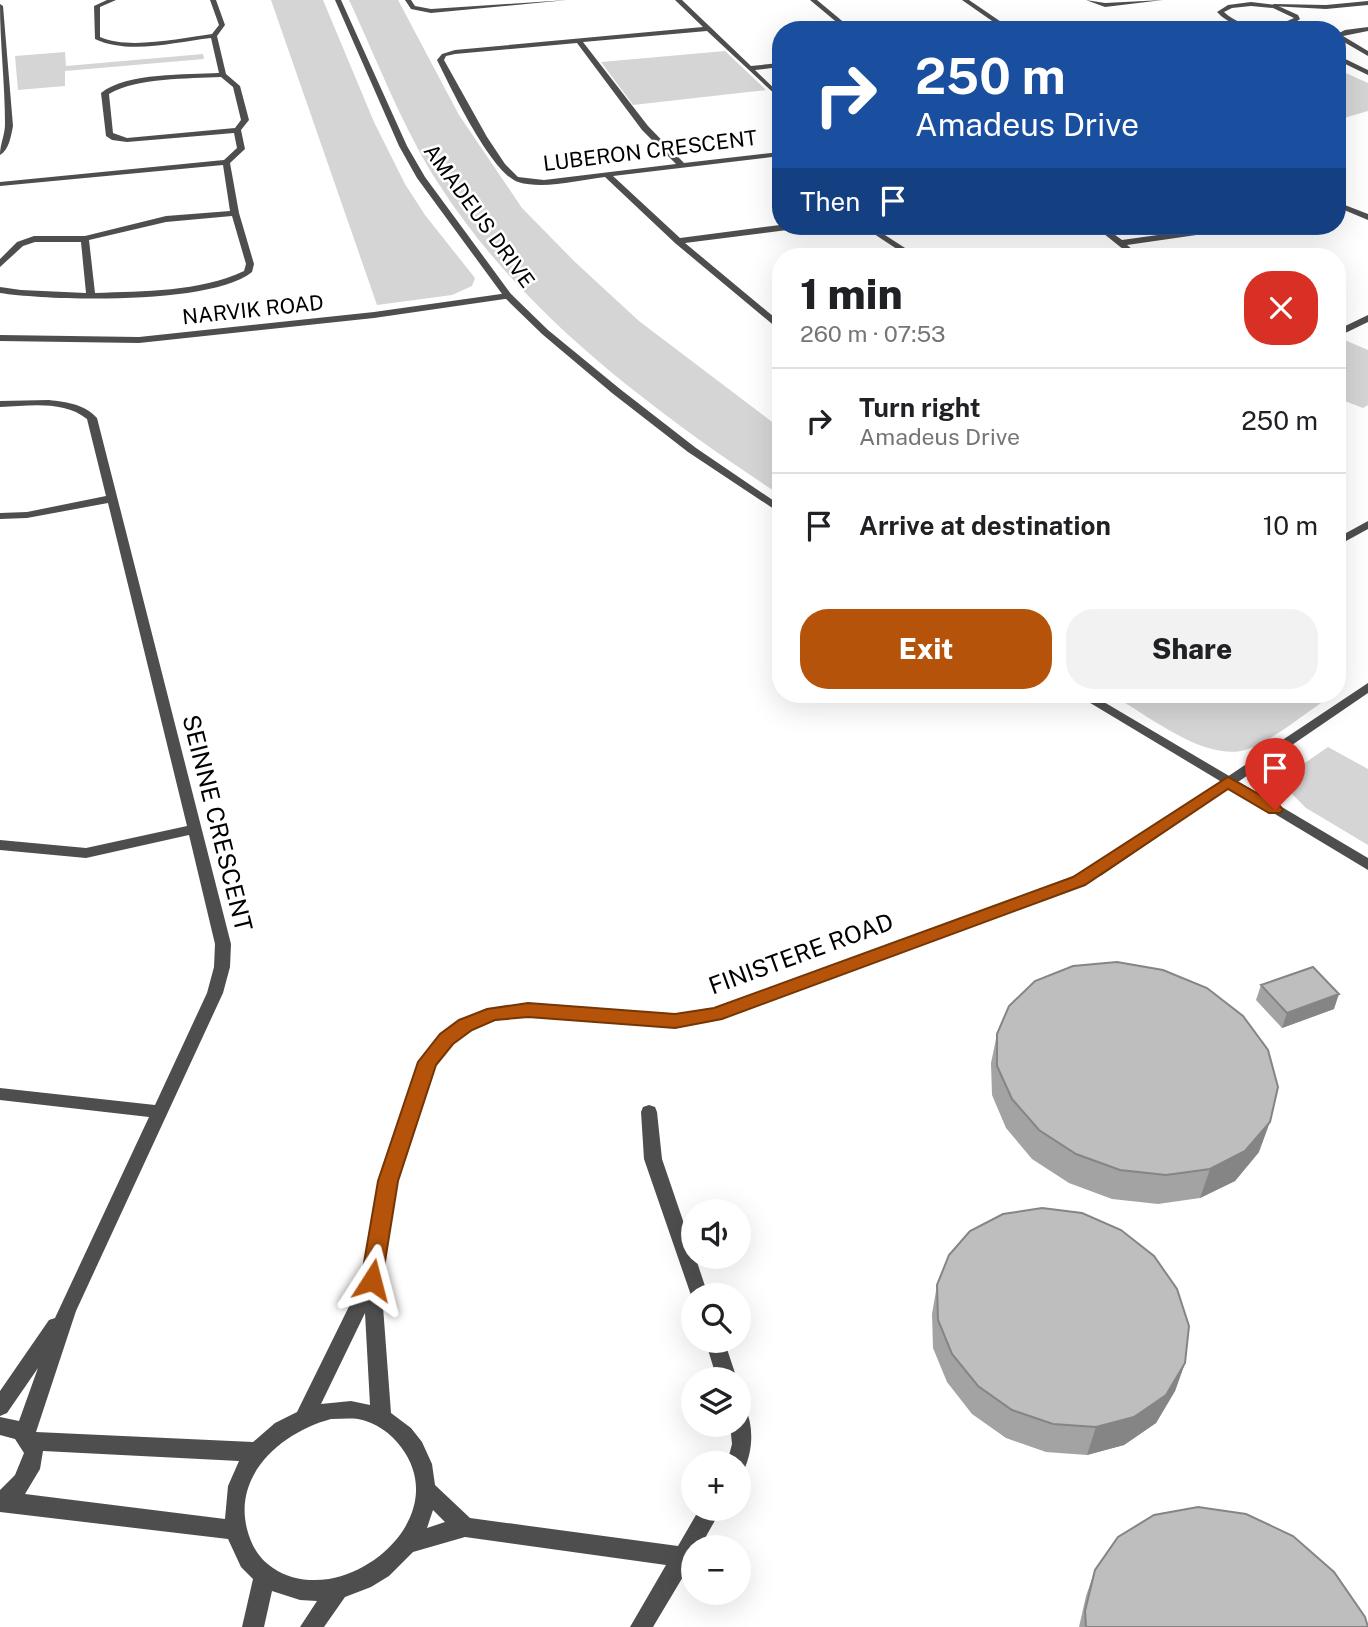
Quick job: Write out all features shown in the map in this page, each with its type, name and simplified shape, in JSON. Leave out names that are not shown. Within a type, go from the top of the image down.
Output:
[{"type":"street","points":[[113,0],[97,6],[97,38],[103,42],[125,44],[214,36],[222,25],[213,0]]},
{"type":"street","name":"AMADEUS DRIVE","points":[[338,0],[403,146],[421,178],[508,296],[545,332],[616,391],[692,450],[772,505]]},
{"type":"street","points":[[408,0],[414,8],[431,11],[564,0]]},
{"type":"street","points":[[678,0],[772,89]]},
{"type":"street","points":[[813,0],[839,21]]},
{"type":"street","points":[[965,0],[996,21]]},
{"type":"street","points":[[1089,0],[1105,5],[1160,0]]},
{"type":"street","points":[[1242,0],[1263,5]]},
{"type":"street","points":[[1219,1],[1222,16],[1233,21]]},
{"type":"street","points":[[1186,21],[1240,4],[1326,8],[1368,3]]},
{"type":"street","points":[[0,6],[9,126],[0,153]]},
{"type":"street","points":[[1274,6],[1296,18]]},
{"type":"street","points":[[1292,21],[1326,8]]},
{"type":"street","name":"LUBERON CRESCENT","points":[[707,29],[455,52],[444,55],[440,60],[470,115],[514,178],[538,182],[772,155]]},
{"type":"street","points":[[1346,32],[1368,29]]},
{"type":"street","points":[[0,184],[226,162],[240,151],[237,130],[244,120],[236,86],[223,75],[214,36]]},
{"type":"street","points":[[579,41],[645,128],[682,165]]},
{"type":"street","points":[[1346,41],[1368,54]]},
{"type":"street","points":[[1346,62],[1368,73]]},
{"type":"street","points":[[750,68],[772,66]]},
{"type":"street","points":[[223,75],[129,83],[112,88],[105,93],[109,134],[127,140],[237,130]]},
{"type":"street","points":[[0,289],[26,295],[124,295],[218,285],[241,278],[248,272],[250,264],[235,212],[226,162]]},
{"type":"street","points":[[606,174],[678,241],[772,319]]},
{"type":"street","points":[[1346,207],[1368,217]]},
{"type":"street","points":[[1346,210],[1351,209]]},
{"type":"street","points":[[0,264],[20,244],[30,240],[85,239],[166,219],[235,212]]},
{"type":"street","points":[[678,241],[772,229]]},
{"type":"street","points":[[880,235],[901,248]]},
{"type":"street","points":[[1109,235],[1126,248]]},
{"type":"street","points":[[1119,243],[1175,235]]},
{"type":"street","points":[[85,239],[91,296]]},
{"type":"street","name":"NARVIK ROAD","points":[[0,338],[139,340],[374,315],[508,296]]},
{"type":"street","points":[[1346,329],[1368,318]]},
{"type":"street","name":"SEINNE CRESCENT","points":[[0,404],[62,405],[89,414],[93,423],[223,944],[222,967],[215,993],[67,1311],[28,1437],[34,1453],[26,1479],[15,1492],[1,1502]]},
{"type":"street","points":[[0,516],[27,515],[110,499]]},
{"type":"street","points":[[1346,537],[1368,524]]},
{"type":"street","name":"FINISTERE ROAD","points":[[1346,702],[1368,687]]},
{"type":"street","points":[[1096,703],[1368,865]]},
{"type":"street","name":"FINISTERE ROAD","points":[[381,1417],[372,1280],[388,1181],[419,1087],[436,1049],[466,1025],[493,1014],[528,1010],[675,1021],[733,1009],[1079,881],[1344,703]]},
{"type":"street","points":[[0,845],[86,853],[194,829]]},
{"type":"street","points":[[0,1094],[159,1112]]},
{"type":"street","points":[[649,1112],[653,1158],[695,1283]]},
{"type":"street","name":"FINISTERE ROAD","points":[[305,1417],[372,1280]]},
{"type":"street","name":"SEINNE CRESCENT","points":[[0,1407],[67,1311]]},
{"type":"street","points":[[331,1410],[357,1410],[381,1417],[406,1433],[422,1459],[426,1490],[421,1517],[408,1544],[377,1573],[337,1591],[298,1592],[264,1578],[245,1558],[234,1530],[237,1490],[257,1452],[279,1432],[305,1417],[331,1410]]},
{"type":"street","points":[[0,1426],[18,1428],[28,1437],[257,1452]]},
{"type":"street","points":[[426,1490],[465,1527]]},
{"type":"street","points":[[1,1502],[234,1530]]},
{"type":"street","points":[[408,1544],[465,1527],[681,1557]]},
{"type":"street","points":[[641,1627],[681,1560]]},
{"type":"street","points":[[253,1627],[264,1578]]},
{"type":"street","points":[[312,1627],[337,1591]]},
{"type":"shaded area","points":[[271,0],[323,0],[374,122],[405,184],[425,215],[475,278],[472,286],[452,295],[377,305]]},
{"type":"shaded area","points":[[349,0],[398,0],[459,115],[522,208],[639,321],[772,422],[772,490],[639,395],[551,319],[474,233],[440,186],[403,118]]},
{"type":"shaded area","points":[[725,51],[766,90],[633,105],[601,62]]},
{"type":"shaded area","points":[[65,52],[66,66],[203,54],[204,59],[65,71],[65,86],[18,90],[15,56]]},
{"type":"shaded area","points":[[1346,73],[1368,83],[1368,111],[1346,117]]},
{"type":"shaded area","points":[[1346,341],[1368,350],[1368,405],[1363,408],[1346,401]]},
{"type":"shaded area","points":[[1125,703],[1321,703],[1267,740],[1248,749],[1232,752],[1196,744]]},
{"type":"shaded area","points":[[1328,747],[1368,769],[1368,845],[1306,808],[1289,791],[1293,771]]},
{"type":"building","points":[[1117,962],[1163,970],[1207,988],[1243,1016],[1268,1050],[1278,1087],[1270,1122],[1245,1151],[1210,1169],[1166,1175],[1120,1170],[1076,1154],[1039,1130],[1012,1099],[997,1066],[997,1034],[1009,1006],[1035,981],[1073,966]]},
{"type":"building","points":[[1313,967],[1339,994],[1287,1013],[1261,985]]},
{"type":"building","points":[[1042,1208],[1082,1213],[1121,1230],[1154,1256],[1177,1289],[1189,1326],[1185,1363],[1166,1395],[1134,1417],[1096,1427],[1053,1424],[1012,1410],[978,1386],[952,1354],[938,1320],[937,1285],[949,1255],[970,1231],[1003,1214]]},
{"type":"building","points":[[1198,1507],[1246,1514],[1293,1536],[1334,1572],[1365,1617],[1368,1627],[1086,1627],[1085,1611],[1095,1570],[1118,1537],[1154,1515]]},
{"type":"route","points":[[372,1280],[388,1181],[414,1099],[436,1049],[466,1025],[493,1014],[528,1010],[675,1021],[716,1014],[1079,881],[1228,782],[1275,810]]}]
